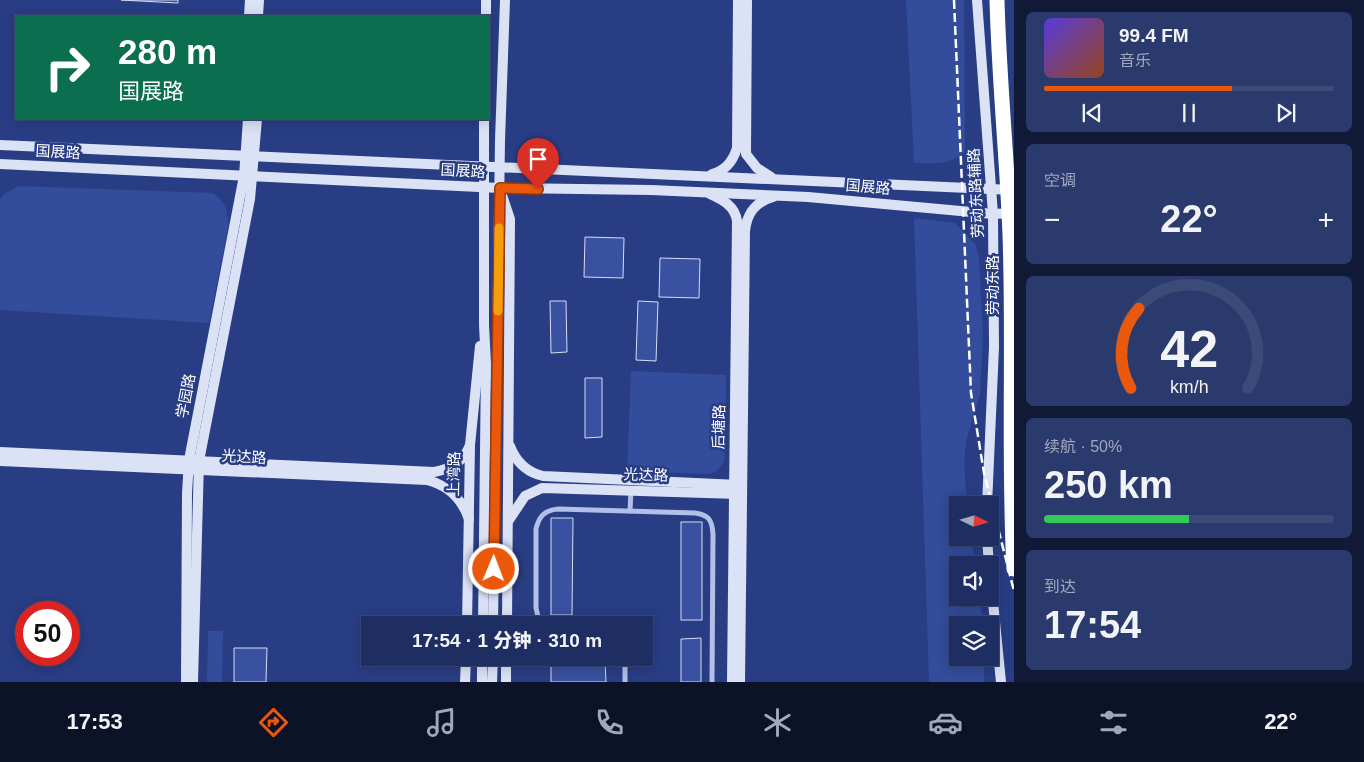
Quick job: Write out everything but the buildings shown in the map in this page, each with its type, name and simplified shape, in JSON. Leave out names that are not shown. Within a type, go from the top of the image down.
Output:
[{"type":"highway","name":"劳动东路","points":[[997,0],[1004,189],[1011,213],[1011,518],[1014,569]]},
{"type":"main road","points":[[249,15],[250,0]]},
{"type":"main road","points":[[258,15],[259,0]]},
{"type":"main road","points":[[486,0],[486,15]]},
{"type":"main road","points":[[493,616],[500,167],[505,0]]},
{"type":"main road","points":[[702,176],[722,171],[732,160],[737,148],[738,0]]},
{"type":"main road","points":[[748,0],[746,154],[762,173],[777,178]]},
{"type":"main road","name":"劳动东路辅路","points":[[977,0],[1004,189],[993,214],[994,347],[987,496]]},
{"type":"main road","name":"学园路","points":[[248,120],[251,156]]},
{"type":"main road","name":"学园路","points":[[186,682],[193,465],[249,177],[257,120]]},
{"type":"main road","name":"上湾路","points":[[483,616],[486,364],[484,325],[484,120]]},
{"type":"main road","name":"国展路","points":[[0,145],[1004,189]]},
{"type":"main road","name":"国展路","points":[[0,164],[484,188],[778,195],[993,214],[1011,213]]},
{"type":"main road","points":[[500,188],[510,219],[507,616]]},
{"type":"main road","name":"后塘路","points":[[702,192],[726,202],[736,213],[737,221],[740,682]]},
{"type":"main road","name":"后塘路","points":[[732,682],[746,222],[754,206],[778,195]]},
{"type":"main road","name":"上湾路","points":[[467,616],[470,445],[472,413],[484,325]]},
{"type":"main road","name":"光达路","points":[[508,441],[513,455],[522,466],[529,471],[543,476],[738,489]]},
{"type":"main road","name":"光达路","points":[[0,461],[434,472],[444,470],[460,461],[470,445]]},
{"type":"main road","name":"光达路","points":[[0,452],[427,480],[444,486],[455,496],[469,519]]},
{"type":"main road","name":"学园路","points":[[193,465],[193,682]]},
{"type":"main road","name":"光达路","points":[[508,526],[518,503],[525,496],[542,488],[631,490],[738,489]]},
{"type":"main road","points":[[993,606],[1001,682]]},
{"type":"main road","points":[[466,666],[466,682]]},
{"type":"main road","points":[[482,666],[482,682]]},
{"type":"main road","points":[[492,682],[493,666]]},
{"type":"main road","points":[[506,666],[506,682]]},
{"type":"street","points":[[630,511],[631,490]]},
{"type":"street","points":[[538,616],[536,608],[536,529],[538,520],[550,510],[695,513],[707,516],[711,520],[713,534],[712,682]]},
{"type":"street","points":[[625,666],[625,682]]},
{"type":"shaded area","points":[[906,0],[964,0],[965,143],[964,152],[947,162],[914,163]]},
{"type":"shaded area","points":[[19,186],[212,193],[217,196],[225,207],[228,227],[209,323],[0,310],[0,200],[4,194]]},
{"type":"shaded area","points":[[914,218],[955,223],[976,245],[979,260],[983,336],[980,394],[966,441],[964,464],[966,496],[949,496],[949,546],[973,546],[974,556],[949,556],[949,606],[981,606],[982,616],[949,616],[949,666],[984,666],[984,682],[929,682]]},
{"type":"shaded area","points":[[631,371],[726,375],[725,454],[724,461],[719,469],[710,474],[627,471]]},
{"type":"shaded area","points":[[208,631],[223,631],[222,682],[207,682]]},
{"type":"railway","points":[[954,0],[971,393],[984,473],[1014,591]]},
{"type":"slow traffic","points":[[498,311],[499,228]]},
{"type":"route","points":[[494,569],[500,188],[538,189]]}]
